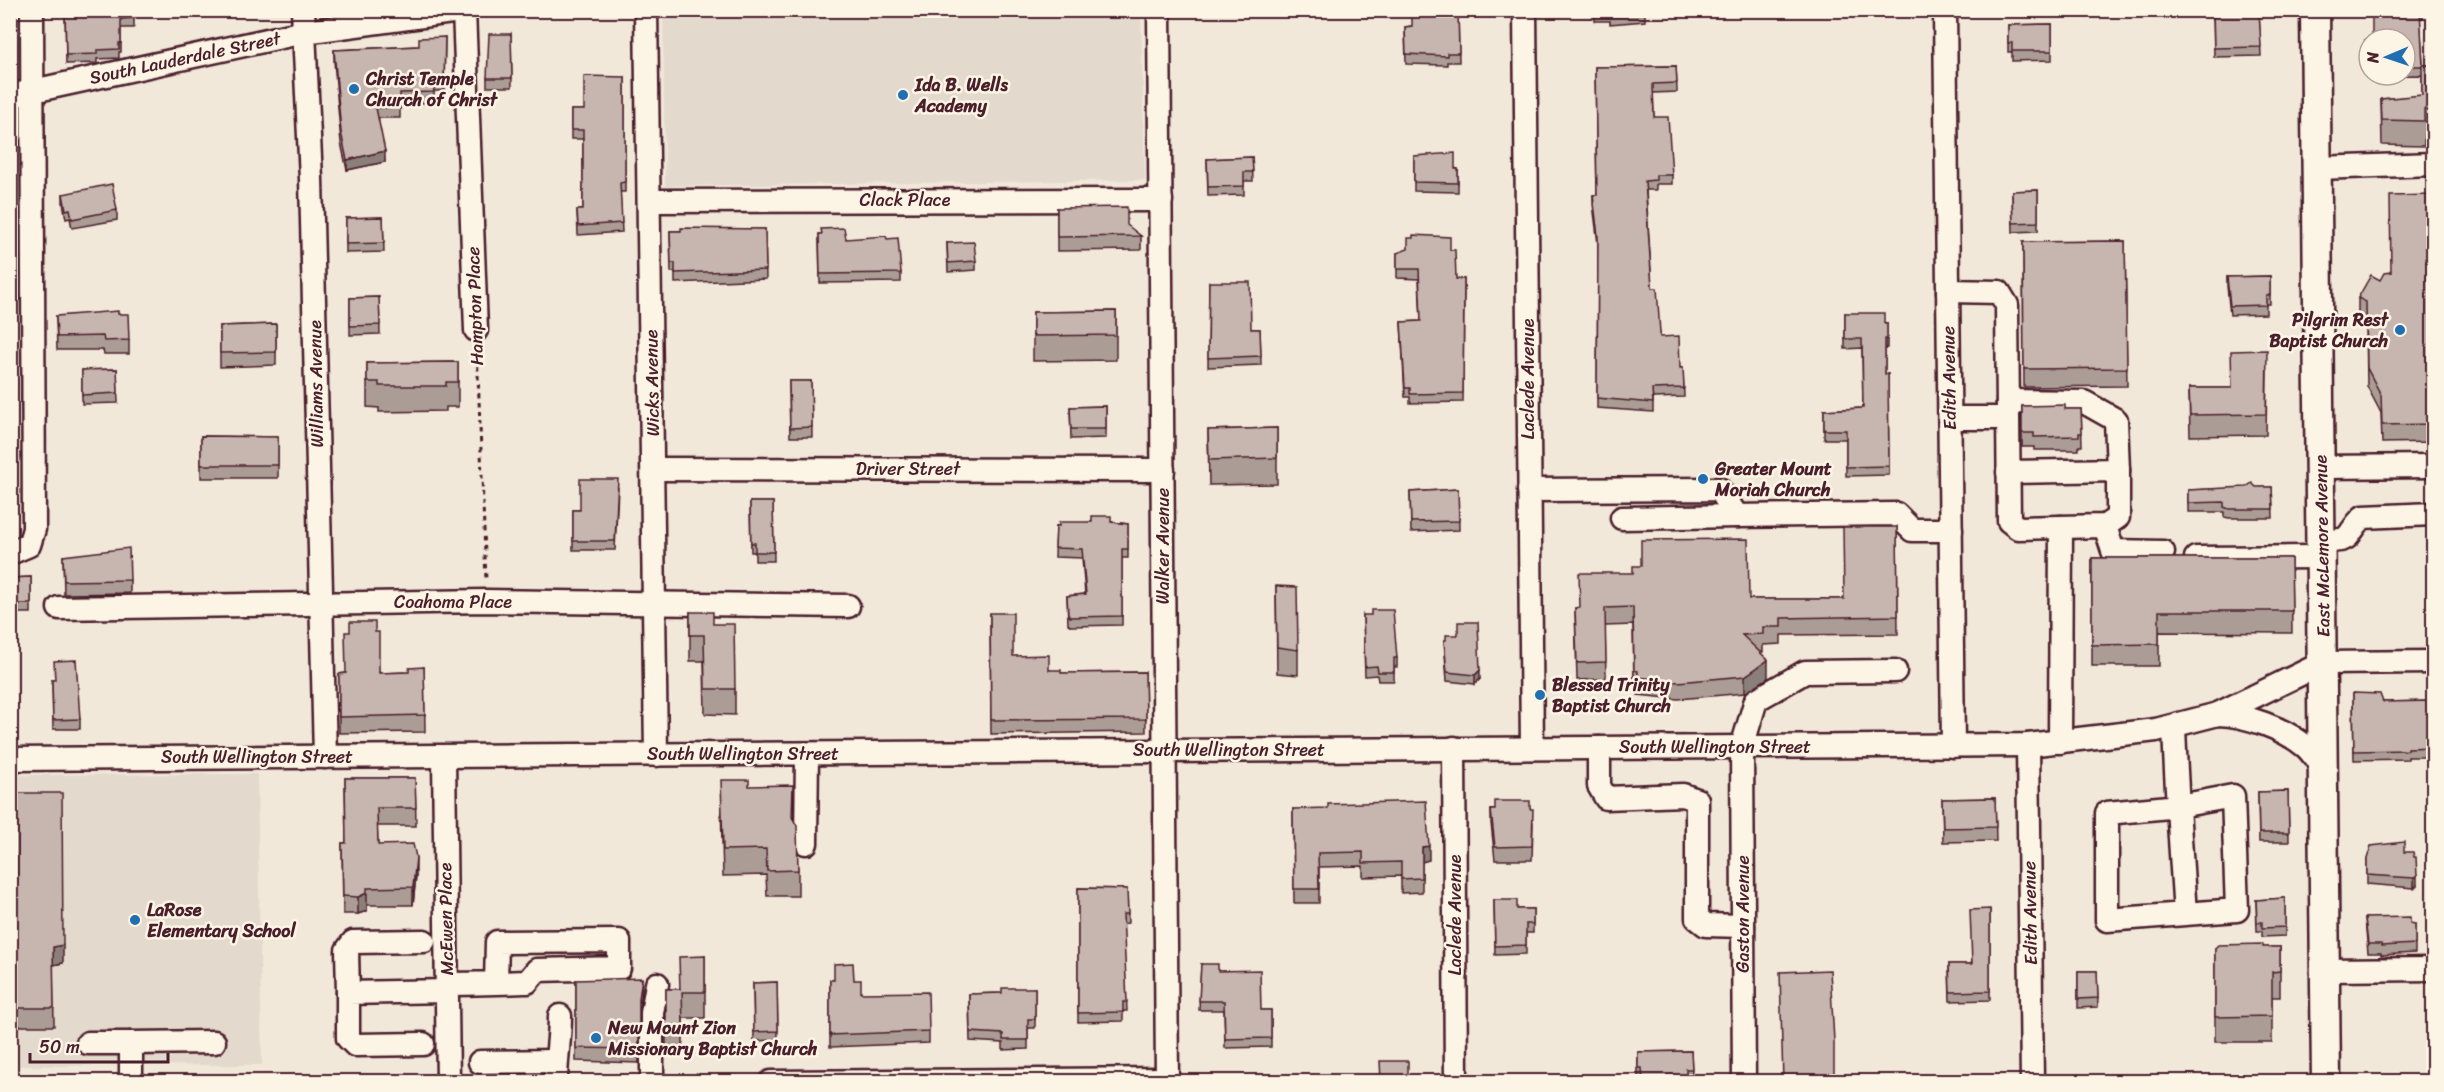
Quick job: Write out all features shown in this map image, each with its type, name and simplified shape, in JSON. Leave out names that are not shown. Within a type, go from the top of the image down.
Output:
[{"type":"main road","name":"East McLemore Avenue","points":[[2315,10],[2326,1082]]},
{"type":"street","points":[[10,553],[29,545],[34,529],[21,94],[32,10]]},
{"type":"street","name":"Wicks Avenue","points":[[646,10],[654,469],[656,755]]},
{"type":"street","name":"Walker Avenue","points":[[1158,10],[1167,1080]]},
{"type":"street","name":"Laclede Avenue","points":[[1525,10],[1532,748]]},
{"type":"street","name":"Edith Avenue","points":[[1945,10],[1953,746]]},
{"type":"street","name":"South Lauderdale Street","points":[[21,94],[304,21],[465,11]]},
{"type":"street","name":"Hampton Place","points":[[465,11],[476,330]]},
{"type":"street","name":"Williams Avenue","points":[[304,21],[311,179],[325,757]]},
{"type":"street","points":[[2317,168],[2433,164]]},
{"type":"street","name":"Clack Place","points":[[649,201],[1161,200]]},
{"type":"street","points":[[1948,291],[1999,292],[2007,305],[2008,410],[2008,472],[2009,521],[2018,528],[2105,526],[2118,517],[2116,420],[2084,402],[2008,410],[1950,418]]},
{"type":"street","points":[[2321,467],[2433,466]]},
{"type":"street","name":"Driver Street","points":[[654,469],[1163,470]]},
{"type":"street","points":[[2008,472],[2118,470]]},
{"type":"street","points":[[1529,490],[1719,489],[1737,516]]},
{"type":"street","points":[[1622,518],[1896,514],[1912,530],[1951,530]]},
{"type":"street","points":[[2196,558],[2322,549],[2350,537],[2362,517],[2433,514]]},
{"type":"street","points":[[2105,526],[2113,551],[2163,552]]},
{"type":"street","points":[[2060,742],[2061,527]]},
{"type":"street","name":"Coahoma Place","points":[[59,608],[486,601],[848,606]]},
{"type":"street","name":"South Wellington Street","points":[[10,759],[2028,745],[2174,726],[2218,714],[2323,663],[2433,662]]},
{"type":"street","name":"Gaston Avenue","points":[[1744,1082],[1742,747],[1756,700],[1805,672],[1895,672]]},
{"type":"street","points":[[2218,714],[2239,715],[2277,730],[2307,747],[2324,771]]},
{"type":"street","points":[[2174,726],[2185,914]]},
{"type":"street","name":"Edith Avenue","points":[[2028,745],[2032,1082]]},
{"type":"street","name":"Laclede Avenue","points":[[1454,748],[1456,1082]]},
{"type":"street","points":[[1599,748],[1599,786],[1606,798],[1683,795],[1696,800],[1697,918],[1706,925],[1743,926]]},
{"type":"street","points":[[806,843],[807,754]]},
{"type":"street","name":"McEwen Place","points":[[444,757],[448,1082]]},
{"type":"street","points":[[2233,796],[2237,910],[2185,914],[2107,920],[2107,813],[2179,806],[2233,796]]},
{"type":"street","points":[[423,1044],[355,1045],[351,1042],[348,1038],[347,950],[353,942],[424,941]]},
{"type":"street","points":[[348,993],[527,982],[537,970],[619,968],[619,941],[497,942],[496,983]]},
{"type":"street","points":[[2325,970],[2433,969]]},
{"type":"street","points":[[652,1082],[652,1013],[657,984]]},
{"type":"street","points":[[480,1062],[556,1071],[560,1049],[560,1016]]},
{"type":"street","points":[[88,1043],[214,1042]]},
{"type":"street","points":[[131,1043],[131,1082]]},
{"type":"street","points":[[771,1082],[1167,1080]]},
{"type":"path","name":"Hampton Place","points":[[476,330],[486,601]]},
{"type":"shaded area","name":"Ida B. Wells Academy","points":[[663,11],[1141,11],[1145,180],[665,186]]},
{"type":"shaded area","name":"LaRose Elementary School","points":[[257,774],[262,1065],[11,1066],[10,775]]},
{"type":"building","points":[[65,10],[134,10],[134,18],[121,19],[119,49],[97,50],[97,54],[66,55]]},
{"type":"building","points":[[1412,10],[1458,10],[1459,53],[1447,53],[1447,56],[1406,54],[1405,27],[1412,26]]},
{"type":"building","points":[[1595,10],[1645,10],[1645,12],[1610,15],[1610,12],[1595,12]]},
{"type":"building","points":[[2213,10],[2259,10],[2261,47],[2214,48]]},
{"type":"building","points":[[2372,10],[2420,10],[2423,66],[2417,66],[2417,27],[2372,27]]},
{"type":"building","points":[[2052,24],[2052,51],[2012,51],[2012,43],[2008,43],[2008,25]]},
{"type":"building","points":[[489,34],[511,34],[512,78],[487,78]]},
{"type":"building","points":[[445,37],[444,80],[433,80],[434,92],[400,93],[400,107],[376,108],[385,151],[347,160],[341,132],[334,50],[419,46],[419,38]]},
{"type":"building","points":[[10,53],[15,53],[15,70],[10,70]]},
{"type":"building","points":[[2422,65],[2433,65],[2433,109],[2424,109],[2424,121],[2382,120],[2381,99],[2422,95]]},
{"type":"building","points":[[1676,66],[1677,83],[1653,84],[1654,117],[1668,117],[1672,175],[1656,175],[1656,180],[1645,181],[1652,288],[1657,288],[1660,337],[1679,336],[1680,368],[1683,368],[1684,388],[1652,389],[1653,403],[1597,398],[1598,236],[1593,195],[1597,195],[1595,67]]},
{"type":"building","points":[[584,76],[625,77],[625,182],[620,183],[622,223],[578,226],[577,210],[583,210],[583,130],[571,130],[571,110],[584,110]]},
{"type":"building","points":[[1455,153],[1458,183],[1414,182],[1414,156]]},
{"type":"building","points":[[1252,157],[1253,172],[1244,172],[1244,186],[1208,187],[1207,159]]},
{"type":"building","points":[[112,184],[117,210],[72,219],[70,209],[66,210],[63,194]]},
{"type":"building","points":[[2038,190],[2038,222],[2013,223],[2012,191]]},
{"type":"building","name":"Pilgrim Rest Baptist Church","points":[[2433,195],[2433,424],[2382,425],[2381,395],[2367,368],[2366,302],[2358,298],[2371,275],[2380,280],[2384,273],[2391,272],[2390,196]]},
{"type":"building","points":[[1127,207],[1127,225],[1141,236],[1057,237],[1057,208]]},
{"type":"building","points":[[383,217],[384,243],[346,244],[346,218]]},
{"type":"building","points":[[681,228],[765,229],[766,270],[675,273],[675,263],[671,263],[670,231],[681,231]]},
{"type":"building","points":[[844,228],[846,239],[886,236],[887,239],[898,238],[901,273],[820,274],[819,234],[822,234],[821,229]]},
{"type":"building","points":[[1413,235],[1450,237],[1450,250],[1455,250],[1456,279],[1464,279],[1463,393],[1410,394],[1410,388],[1405,388],[1401,322],[1421,321],[1419,269],[1397,269],[1397,253],[1408,249],[1408,238],[1413,238]]},
{"type":"building","points":[[2125,241],[2127,368],[2024,369],[2023,242]]},
{"type":"building","points":[[974,242],[976,261],[948,263],[947,243]]},
{"type":"building","points":[[2270,276],[2270,295],[2266,295],[2266,305],[2230,306],[2227,277]]},
{"type":"building","points":[[1209,282],[1250,282],[1251,329],[1260,329],[1261,356],[1208,358]]},
{"type":"building","points":[[379,297],[380,325],[350,326],[350,298]]},
{"type":"building","points":[[118,311],[118,314],[128,314],[129,340],[104,341],[103,336],[57,337],[56,316]]},
{"type":"building","points":[[1116,311],[1116,335],[1033,336],[1033,312]]},
{"type":"building","points":[[1845,313],[1884,313],[1884,323],[1887,323],[1885,374],[1888,374],[1889,466],[1846,467],[1846,430],[1824,430],[1824,410],[1863,408],[1862,339],[1845,339]]},
{"type":"building","points":[[276,324],[276,352],[220,353],[220,326]]},
{"type":"building","points":[[2267,350],[2266,414],[2190,415],[2189,388],[2232,388],[2231,351]]},
{"type":"building","points":[[458,362],[458,382],[446,382],[446,386],[379,386],[379,382],[367,382],[367,363]]},
{"type":"building","points":[[117,369],[118,393],[82,395],[82,370]]},
{"type":"building","points":[[789,381],[811,381],[812,427],[790,428]]},
{"type":"building","points":[[2065,405],[2065,409],[2081,409],[2082,433],[2079,433],[2079,436],[2034,437],[2034,433],[2022,433],[2022,406]]},
{"type":"building","points":[[1106,406],[1106,429],[1071,429],[1070,407]]},
{"type":"building","points":[[1277,428],[1277,458],[1209,460],[1208,430]]},
{"type":"building","points":[[201,436],[278,437],[278,465],[201,465]]},
{"type":"building","points":[[580,479],[618,479],[615,541],[573,541],[573,510],[580,510]]},
{"type":"building","points":[[2252,483],[2256,487],[2272,487],[2273,509],[2229,509],[2224,507],[2224,502],[2188,503],[2188,490],[2246,487]]},
{"type":"building","points":[[1458,489],[1459,521],[1411,522],[1410,492]]},
{"type":"building","points":[[750,502],[773,502],[774,552],[755,552],[755,543],[751,543]]},
{"type":"building","points":[[1092,516],[1111,516],[1111,522],[1128,524],[1128,549],[1122,549],[1122,616],[1070,617],[1068,614],[1067,596],[1086,594],[1082,549],[1055,548],[1056,526],[1059,526],[1059,522],[1092,522]]},
{"type":"building","points":[[1843,527],[1897,527],[1898,616],[1781,618],[1781,627],[1763,627],[1763,634],[1742,635],[1768,660],[1745,676],[1678,682],[1638,677],[1638,671],[1634,670],[1633,607],[1605,608],[1606,662],[1577,663],[1575,608],[1580,607],[1579,573],[1633,573],[1633,566],[1641,566],[1641,540],[1748,539],[1749,599],[1844,599]]},
{"type":"building","points":[[129,548],[130,580],[64,581],[63,556]]},
{"type":"building","points":[[2092,558],[2291,558],[2292,611],[2159,611],[2159,644],[2092,645]]},
{"type":"building","points":[[31,577],[31,604],[10,604],[10,578]]},
{"type":"building","points":[[1276,586],[1297,587],[1298,650],[1277,647]]},
{"type":"building","points":[[1371,610],[1393,610],[1397,658],[1394,658],[1394,672],[1378,672],[1377,666],[1365,667],[1363,615],[1371,615]]},
{"type":"building","points":[[690,612],[713,612],[713,624],[734,624],[735,689],[705,689],[704,635],[690,635]]},
{"type":"building","points":[[990,613],[1013,613],[1013,656],[1049,655],[1049,670],[1061,670],[1061,673],[1145,672],[1146,719],[991,720]]},
{"type":"building","points":[[350,622],[375,622],[375,632],[379,632],[379,673],[409,672],[409,668],[424,667],[425,715],[339,717],[339,674],[346,673],[345,632],[350,632]]},
{"type":"building","points":[[1458,622],[1478,622],[1480,670],[1475,675],[1447,672],[1444,640],[1446,640],[1446,635],[1458,635]]},
{"type":"building","points":[[76,660],[80,719],[53,720],[54,661]]},
{"type":"building","points":[[2353,693],[2380,694],[2383,702],[2433,701],[2433,747],[2354,751]]},
{"type":"building","points":[[345,778],[415,778],[416,808],[377,808],[378,845],[413,844],[416,857],[413,887],[367,888],[367,893],[358,897],[343,896],[342,843],[346,843]]},
{"type":"building","points":[[721,780],[749,780],[749,786],[793,785],[792,817],[797,826],[798,870],[767,871],[766,849],[723,850]]},
{"type":"building","points":[[2288,791],[2289,833],[2259,833],[2258,792]]},
{"type":"building","points":[[10,793],[62,793],[63,945],[53,947],[54,1008],[10,1008]]},
{"type":"building","points":[[1995,798],[1996,827],[1943,828],[1942,799]]},
{"type":"building","points":[[1426,801],[1429,846],[1422,847],[1422,878],[1401,879],[1401,862],[1363,863],[1363,852],[1318,853],[1319,889],[1294,889],[1293,809],[1328,808],[1328,804]]},
{"type":"building","points":[[1495,801],[1530,801],[1530,809],[1533,809],[1532,846],[1495,847],[1491,810],[1495,810]]},
{"type":"building","points":[[2404,842],[2404,852],[2413,852],[2416,857],[2417,876],[2414,878],[2367,875],[2367,859],[2371,846]]},
{"type":"building","points":[[1078,888],[1127,889],[1128,914],[1123,914],[1127,1002],[1123,1002],[1123,1012],[1078,1013]]},
{"type":"building","points":[[2285,898],[2285,927],[2262,928],[2262,922],[2257,922],[2256,900]]},
{"type":"building","points":[[1494,900],[1517,900],[1517,909],[1533,909],[1533,924],[1526,924],[1526,945],[1495,946]]},
{"type":"building","points":[[1990,909],[1990,991],[1950,992],[1949,964],[1972,964],[1970,910]]},
{"type":"building","points":[[2410,917],[2410,923],[2415,924],[2415,944],[2381,946],[2381,944],[2368,944],[2365,918]]},
{"type":"building","points":[[2263,944],[2263,947],[2280,947],[2280,971],[2272,972],[2272,1016],[2215,1017],[2215,948],[2218,945]]},
{"type":"building","points":[[705,956],[705,992],[682,992],[683,1025],[666,1025],[666,989],[680,989],[679,957]]},
{"type":"building","points":[[853,963],[854,980],[861,980],[861,993],[928,992],[929,1031],[830,1035],[830,980],[834,980],[834,964]]},
{"type":"building","points":[[1201,964],[1218,964],[1218,971],[1260,970],[1261,1010],[1271,1010],[1271,1038],[1225,1039],[1224,1001],[1199,1001]]},
{"type":"building","points":[[1830,970],[1834,1082],[1783,1082],[1780,972]]},
{"type":"building","points":[[2078,971],[2097,971],[2098,998],[2078,999]]},
{"type":"building","name":"New Mount Zion Missionary Baptist Church","points":[[642,978],[639,999],[639,1049],[576,1048],[576,980]]},
{"type":"building","points":[[777,982],[778,1031],[754,1032],[753,983]]},
{"type":"building","points":[[1002,988],[1035,988],[1035,1019],[1028,1019],[1028,1040],[1003,1040],[1003,1034],[970,1032],[969,994],[1002,993]]},
{"type":"building","points":[[1691,1051],[1692,1069],[1686,1069],[1686,1082],[1643,1081],[1642,1068],[1638,1068],[1638,1052]]},
{"type":"building","points":[[1380,1061],[1408,1061],[1408,1080],[1381,1081]]},
{"type":"place","name":"Christ Temple Church of Christ","points":[[354,89]]},
{"type":"place","name":"Ida B. Wells Academy","points":[[903,95]]},
{"type":"place","name":"Pilgrim Rest Baptist Church","points":[[2400,330]]},
{"type":"place","name":"Greater Mount Moriah Church","points":[[1703,479]]},
{"type":"place","name":"Blessed Trinity Baptist Church","points":[[1540,695]]},
{"type":"place","name":"LaRose Elementary School","points":[[135,920]]},
{"type":"place","name":"New Mount Zion Missionary Baptist Church","points":[[596,1038]]}]
